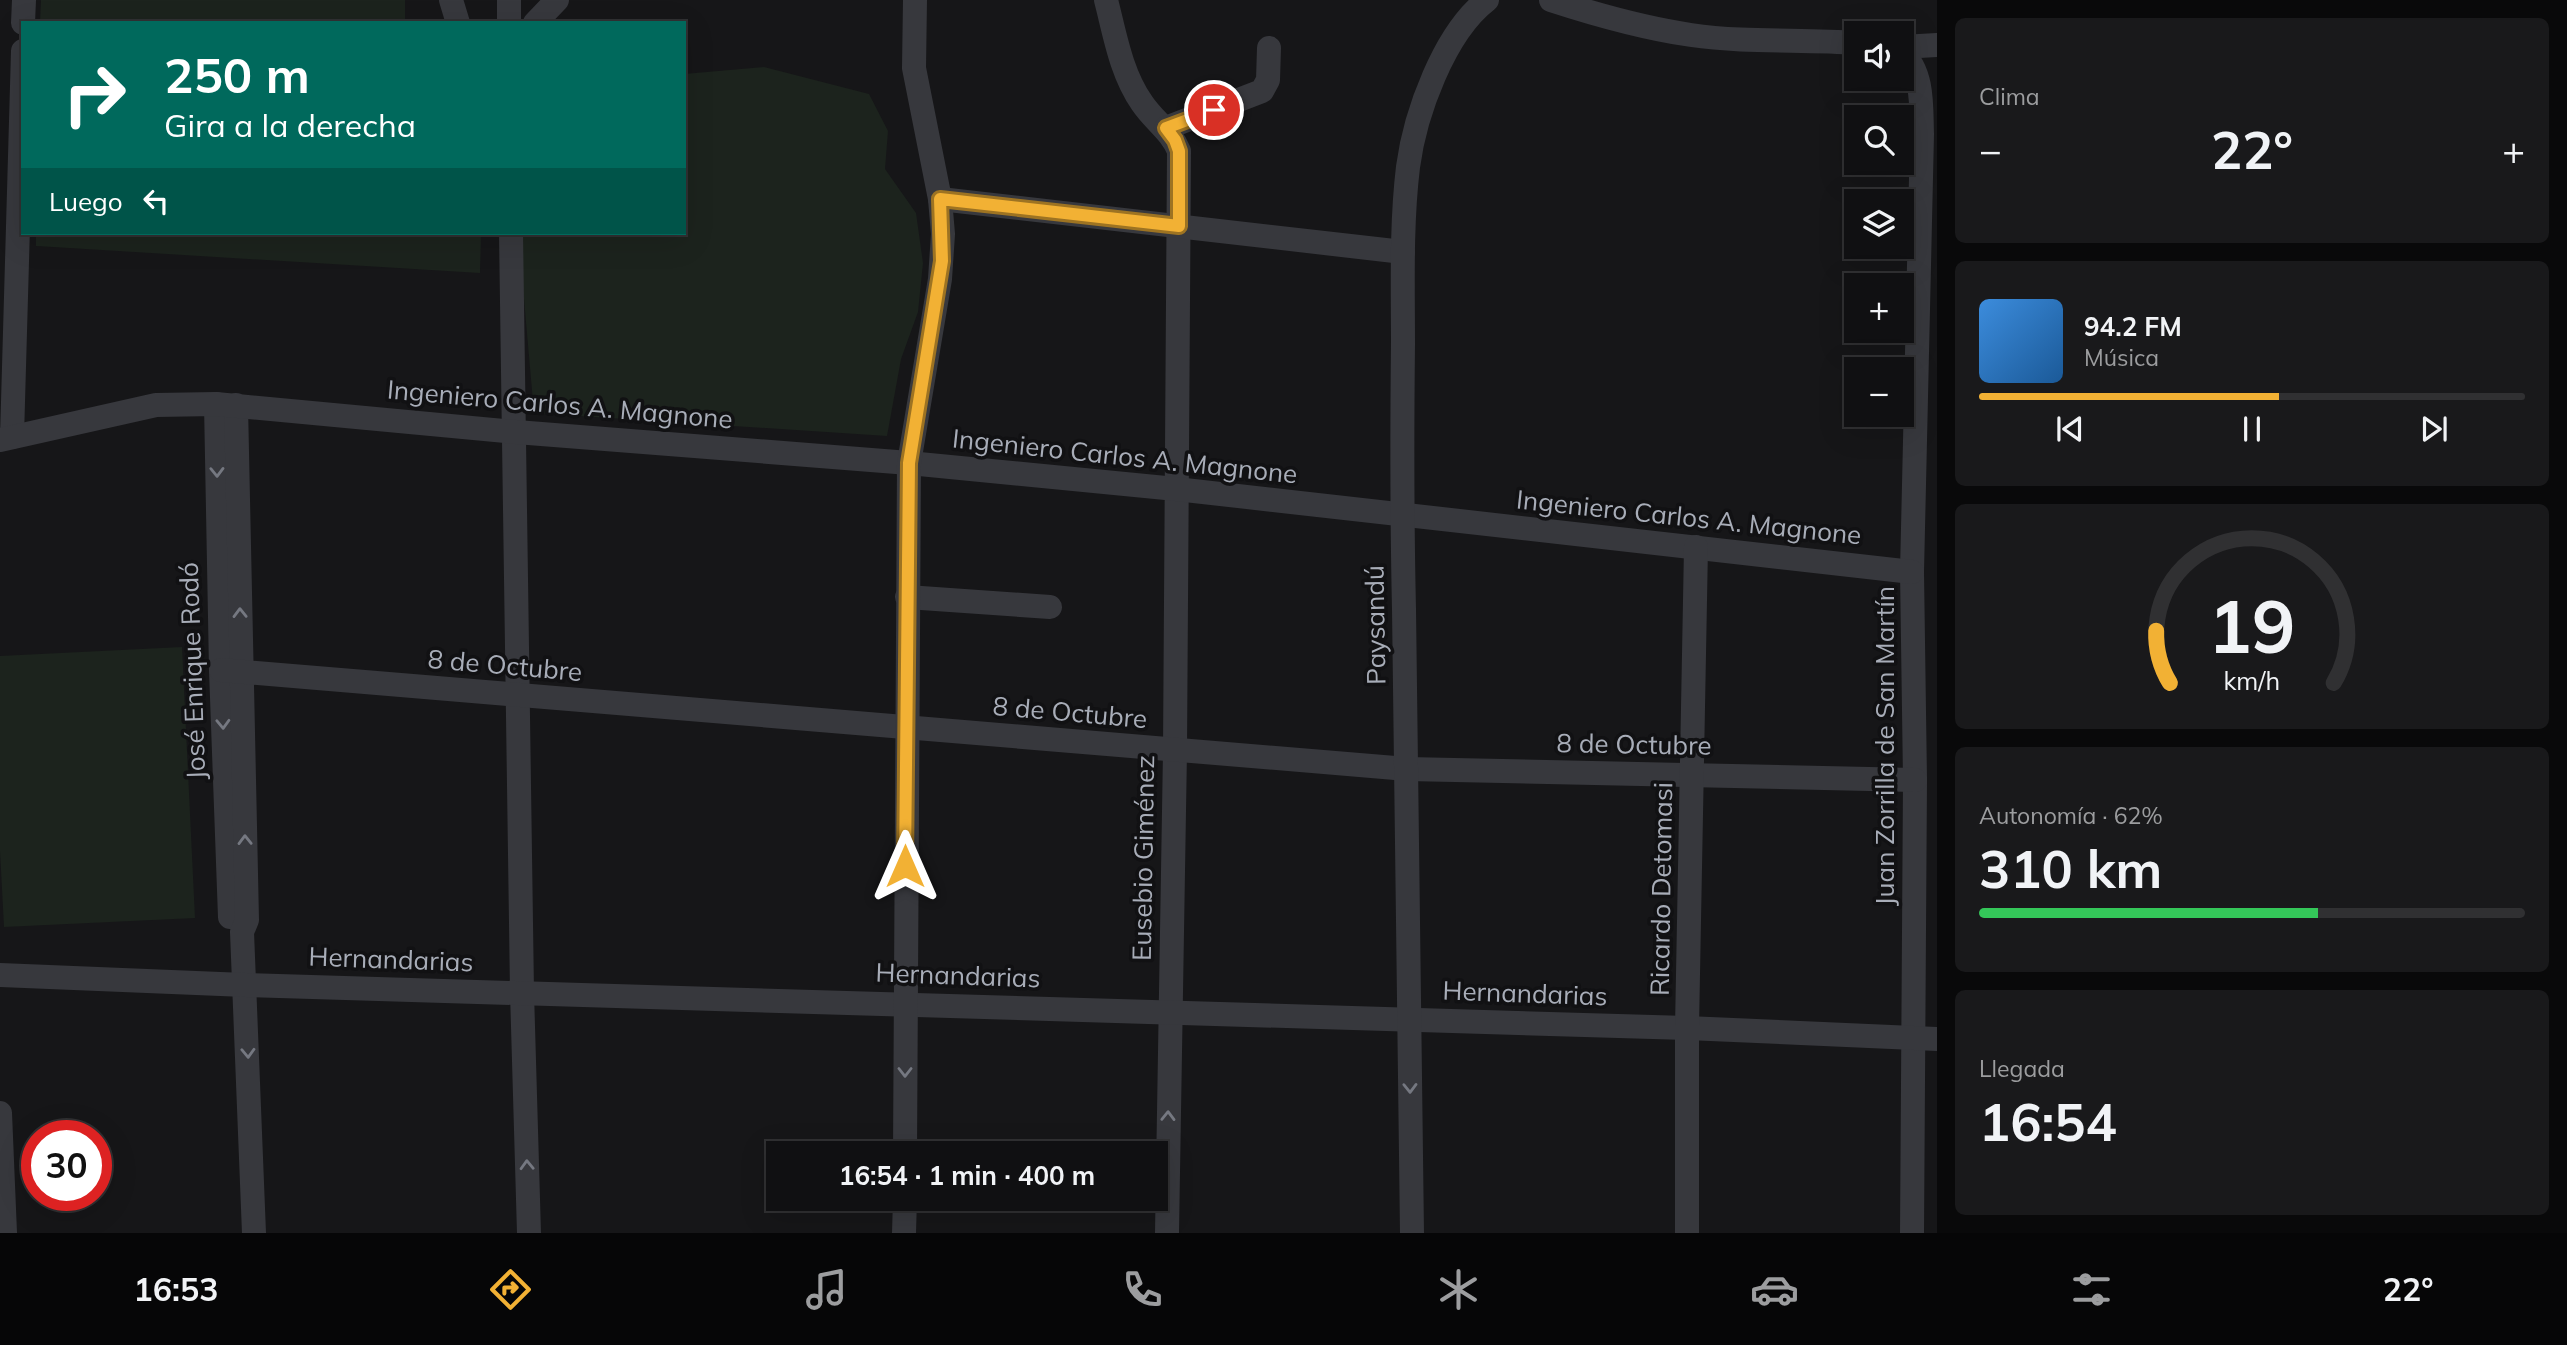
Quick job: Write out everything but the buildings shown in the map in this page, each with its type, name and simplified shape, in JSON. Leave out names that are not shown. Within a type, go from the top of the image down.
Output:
[{"type":"street","points":[[23,21],[24,0]]},
{"type":"street","points":[[451,0],[457,21]]},
{"type":"street","points":[[509,0],[509,21]]},
{"type":"street","points":[[537,21],[557,0]]},
{"type":"street","points":[[905,1141],[909,463],[941,270],[943,234],[940,199],[914,68],[915,0]]},
{"type":"street","name":"Eusebio Giménez","points":[[1106,0],[1123,65],[1132,86],[1143,104],[1175,140],[1179,151],[1167,1233]]},
{"type":"street","name":"Paysandú","points":[[1460,27],[1465,0]]},
{"type":"street","name":"Paysandú","points":[[1412,1233],[1402,515],[1403,253],[1408,168],[1422,108],[1442,61],[1460,27],[1474,10],[1487,0]]},
{"type":"street","points":[[1551,0],[1625,22],[1693,35],[1844,43]]},
{"type":"street","points":[[1914,46],[1937,45]]},
{"type":"street","points":[[1166,128],[1262,92],[1268,80],[1269,48]]},
{"type":"street","points":[[0,57],[21,57]]},
{"type":"street","name":"Juan Zorrilla de San Martín","points":[[1912,1233],[1926,1039],[1915,780],[1912,572],[1927,263],[1921,99],[1914,69]]},
{"type":"street","points":[[6,439],[10,175],[21,75]]},
{"type":"street","points":[[940,199],[1403,253]]},
{"type":"street","points":[[511,235],[522,992],[529,1233]]},
{"type":"street","name":"Ingeniero Carlos A. Magnone","points":[[6,439],[62,424],[156,405],[226,405],[516,432],[909,463],[1176,489],[1912,572]]},
{"type":"street","name":"José Enrique Rodó","points":[[226,405],[231,671],[230,920],[242,932],[254,1233]]},
{"type":"street","name":"Ricardo Detomasi","points":[[1687,1233],[1687,1028],[1694,775],[1696,547]]},
{"type":"street","points":[[907,597],[1050,607]]},
{"type":"street","name":"8 de Octubre","points":[[231,671],[1407,769],[1915,780]]},
{"type":"street","name":"Hernandarias","points":[[0,975],[245,985],[1687,1028],[1926,1039]]},
{"type":"street","points":[[0,1113],[5,1233]]},
{"type":"street","points":[[904,1233],[905,1211]]},
{"type":"shaded area","points":[[41,0],[405,0],[405,21],[40,21]]},
{"type":"shaded area","points":[[764,67],[869,94],[888,131],[885,169],[916,213],[923,263],[918,312],[901,359],[887,436],[534,413],[521,265],[522,235],[686,235],[686,74]]},
{"type":"shaded area","points":[[36,235],[481,235],[480,273],[36,246]]},
{"type":"shaded area","points":[[182,647],[195,918],[4,927],[0,851],[0,656]]},
{"type":"route","points":[[905,866],[909,463],[942,261],[940,199],[1179,226],[1179,151],[1166,128],[1214,110]]}]
